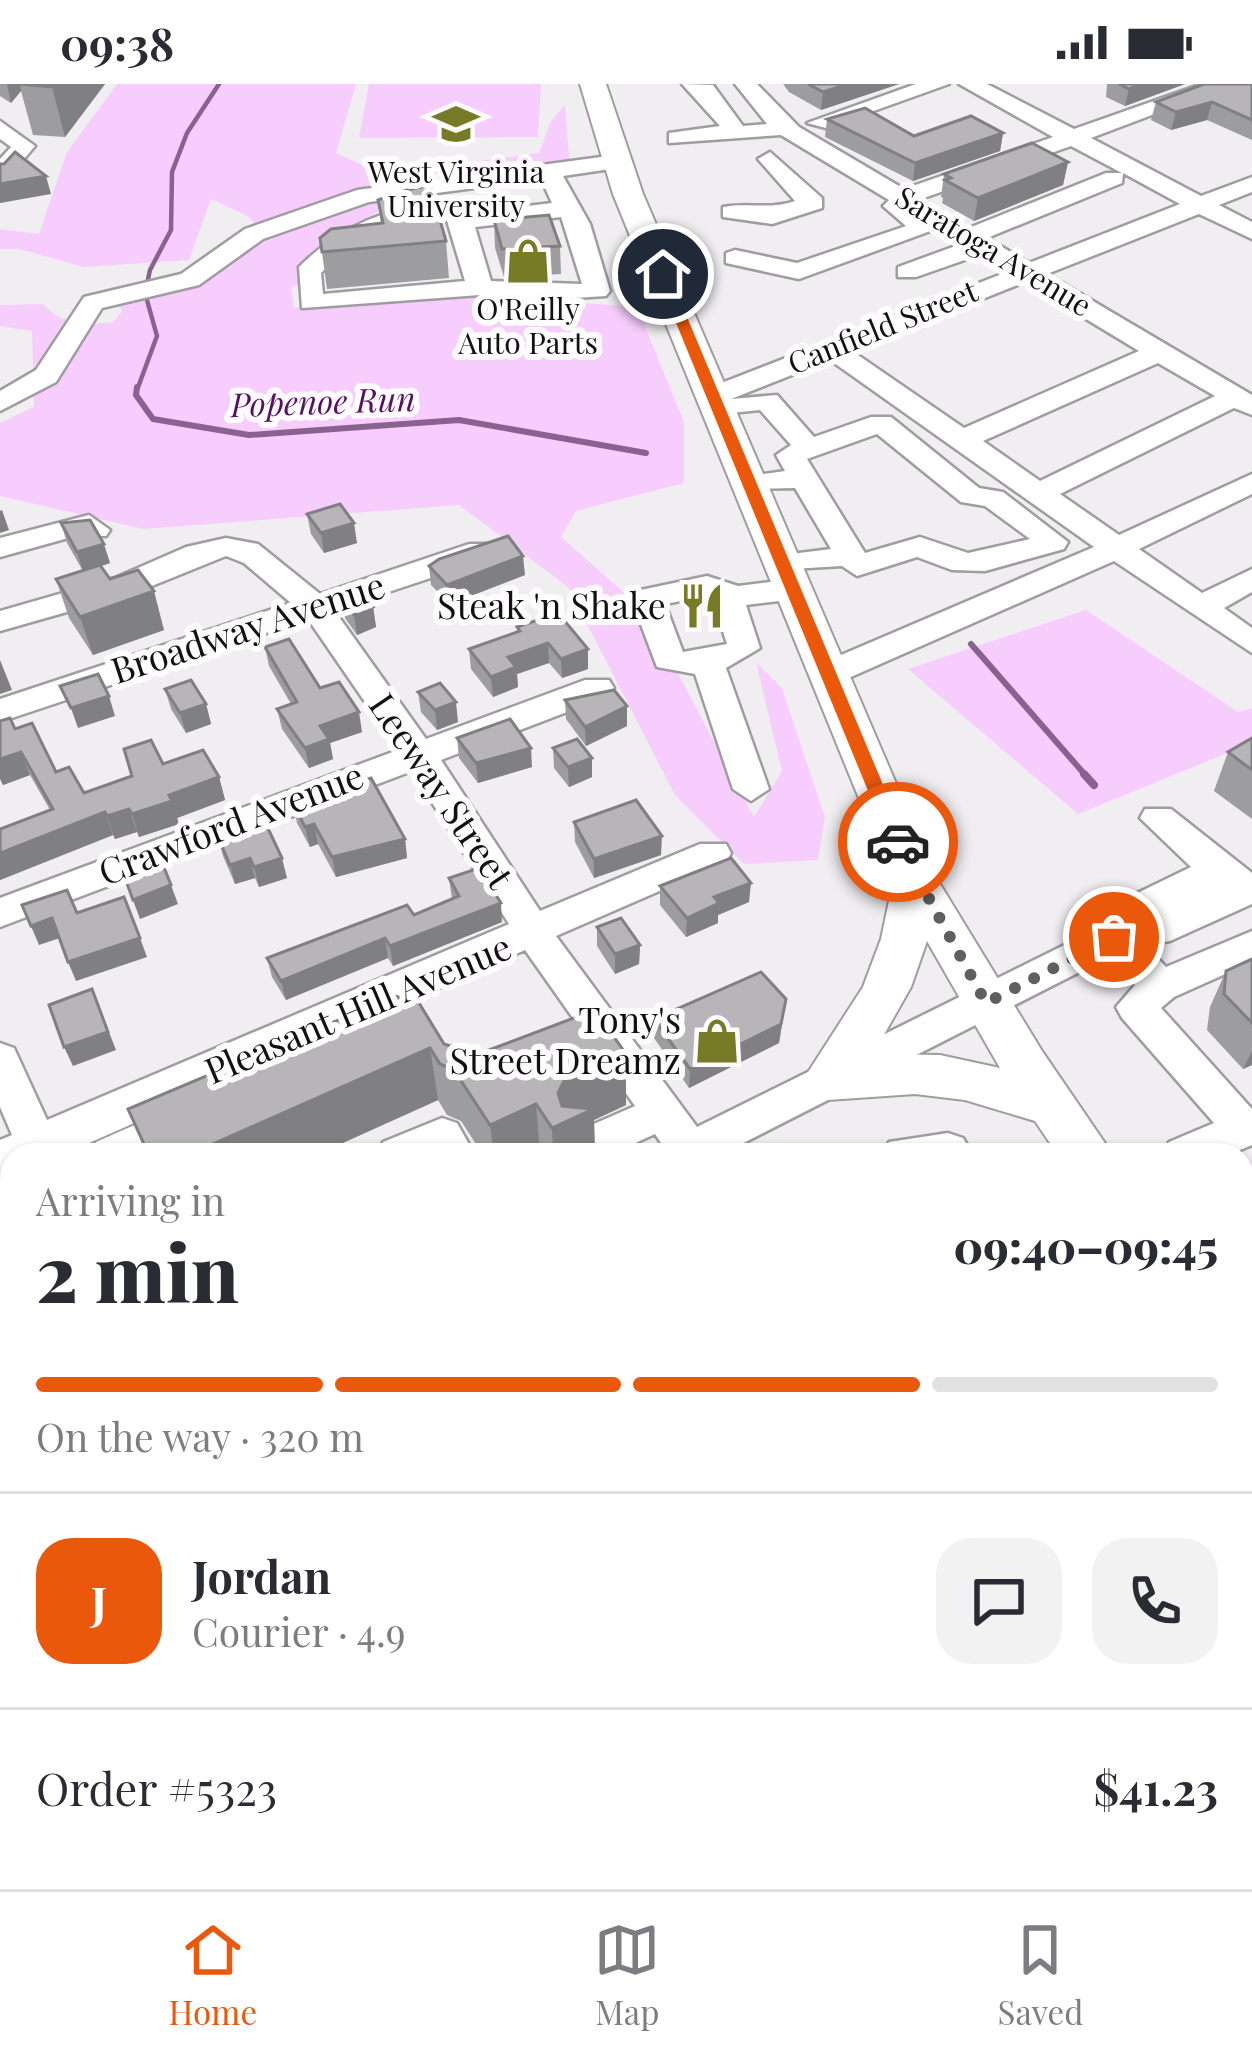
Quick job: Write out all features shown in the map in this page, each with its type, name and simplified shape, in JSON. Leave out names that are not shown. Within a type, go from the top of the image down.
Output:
[{"type":"main road","points":[[592,84],[616,162],[916,882],[986,1003],[1078,1143]]},
{"type":"main road","points":[[828,1080],[894,979],[908,940],[916,882]]},
{"type":"main road","points":[[828,1080],[882,1072],[950,1073],[1050,1105]]},
{"type":"street","points":[[693,84],[705,90],[756,142],[796,191],[824,200],[772,217],[732,212]]},
{"type":"street","name":"Saratoga Avenue","points":[[746,84],[759,105],[789,130],[871,184],[1244,402]]},
{"type":"street","points":[[677,138],[756,142],[938,84]]},
{"type":"street","points":[[970,84],[1252,232]]},
{"type":"street","points":[[902,198],[1223,84]]},
{"type":"street","points":[[1236,84],[1252,91]]},
{"type":"street","points":[[0,173],[24,146],[7,125]]},
{"type":"street","points":[[735,258],[800,271],[925,228],[871,184],[851,191],[756,142]]},
{"type":"street","points":[[907,272],[1103,182],[1028,153]]},
{"type":"street","points":[[0,403],[46,376],[93,302],[169,288],[207,272],[254,234],[300,214],[365,195],[616,162]]},
{"type":"street","points":[[480,287],[452,206],[382,216],[329,249],[308,272],[311,303],[480,287],[528,293],[597,291],[573,216],[548,170]]},
{"type":"street","name":"Canfield Street","points":[[719,402],[831,349],[1252,184]]},
{"type":"street","points":[[463,229],[573,216]]},
{"type":"street","points":[[831,349],[1252,643]]},
{"type":"street","points":[[937,469],[973,444],[1160,352]]},
{"type":"street","points":[[719,402],[767,401],[809,448]]},
{"type":"street","points":[[1041,492],[1244,402]]},
{"type":"street","points":[[1084,565],[1053,542],[993,498],[971,496],[881,423],[790,454],[856,566],[920,546],[940,561],[971,566],[1053,542],[1088,527]]},
{"type":"street","points":[[753,483],[804,478]]},
{"type":"street","points":[[832,672],[1084,565],[1252,483]]},
{"type":"street","points":[[0,548],[76,526],[94,530]]},
{"type":"street","name":"Broadway Avenue","points":[[0,711],[496,545]]},
{"type":"street","points":[[0,621],[234,548],[244,549],[286,590],[313,603]]},
{"type":"street","points":[[729,597],[850,556]]},
{"type":"street","points":[[1203,606],[1252,579]]},
{"type":"street","points":[[707,586],[726,591],[744,648],[731,657],[707,660],[682,664],[669,659],[647,598],[707,586]]},
{"type":"street","name":"Leeway Street","points":[[313,603],[476,836],[534,934],[681,1143]]},
{"type":"street","points":[[707,660],[751,789]]},
{"type":"street","name":"Crawford Avenue","points":[[0,913],[597,688]]},
{"type":"street","points":[[709,1143],[1121,933],[1157,931],[1239,883],[1158,818]]},
{"type":"street","name":"Pleasant Hill Avenue","points":[[49,1143],[713,853]]},
{"type":"street","points":[[1121,933],[1160,986]]},
{"type":"street","points":[[1210,1143],[1247,1126],[1136,1007],[1160,986],[1252,946]]},
{"type":"street","points":[[138,1143],[402,1028]]},
{"type":"street","points":[[568,1052],[608,1035]]},
{"type":"street","points":[[0,1059],[23,1143]]},
{"type":"street","points":[[593,1143],[661,1113]]},
{"type":"shaded area","points":[[117,84],[356,84],[336,153],[382,174],[539,153],[551,121],[565,105],[570,170],[392,202],[306,260],[310,284],[291,286],[294,308],[459,294],[637,307],[684,422],[684,483],[576,511],[561,537],[645,611],[754,817],[782,771],[756,662],[782,688],[825,817],[818,860],[744,864],[675,795],[568,587],[459,505],[143,529],[0,496],[0,423],[34,407],[32,331],[0,326],[0,305],[43,304],[75,322],[113,322],[122,311],[119,305],[188,288],[265,234],[248,216],[211,199],[189,260],[84,267],[19,249],[0,249],[0,229],[39,234],[67,152]]},
{"type":"shaded area","name":"West Virginia University","points":[[369,84],[541,84],[538,137],[359,138]]},
{"type":"shaded area","points":[[1086,610],[1238,712],[1252,708],[1252,743],[1078,814],[908,669]]},
{"type":"building","points":[[808,84],[848,84],[823,92]]},
{"type":"building","points":[[1204,84],[1252,84],[1252,120],[1212,102],[1176,112],[1156,102]]},
{"type":"building","points":[[865,108],[914,136],[971,116],[1003,133],[915,163],[827,119]]},
{"type":"building","points":[[1032,143],[1068,162],[978,198],[945,180],[951,178],[944,174]]},
{"type":"building","points":[[15,152],[46,176],[0,184],[0,164]]},
{"type":"building","points":[[430,185],[446,241],[322,252],[320,238],[331,229],[383,223],[378,200]]},
{"type":"building","points":[[549,215],[560,246],[502,249],[494,220]]},
{"type":"building","points":[[340,504],[354,523],[321,533],[307,514]]},
{"type":"building","points":[[90,520],[104,544],[77,552],[61,523]]},
{"type":"building","points":[[508,536],[523,556],[447,585],[429,566],[439,559]]},
{"type":"building","points":[[100,565],[110,579],[138,570],[154,591],[80,617],[56,579]]},
{"type":"building","points":[[360,592],[373,607],[354,615],[342,598]]},
{"type":"building","points":[[558,613],[588,649],[561,659],[548,643],[508,657],[516,667],[491,677],[469,649],[520,631],[517,627]]},
{"type":"building","points":[[289,639],[320,688],[339,682],[359,712],[320,726],[329,739],[305,748],[277,709],[297,702],[265,647]]},
{"type":"building","points":[[98,674],[109,696],[71,708],[60,686]]},
{"type":"building","points":[[191,680],[206,704],[180,713],[165,689]]},
{"type":"building","points":[[440,683],[456,702],[435,710],[418,692]]},
{"type":"building","points":[[614,690],[627,706],[585,727],[565,700]]},
{"type":"building","points":[[10,718],[15,729],[32,723],[56,772],[69,767],[84,793],[132,776],[124,749],[151,740],[163,764],[203,750],[219,777],[169,795],[172,801],[132,814],[129,809],[107,816],[105,812],[0,853],[0,829],[53,809],[21,752],[0,759],[0,721]]},
{"type":"building","points":[[510,719],[531,748],[476,763],[457,738]]},
{"type":"building","points":[[1252,738],[1252,770],[1228,752]]},
{"type":"building","points":[[577,739],[592,758],[568,767],[553,748]]},
{"type":"building","points":[[371,778],[405,839],[332,857],[314,824],[305,827],[293,803]]},
{"type":"building","points":[[636,800],[662,836],[594,859],[574,822]]},
{"type":"building","points":[[265,822],[282,858],[254,867],[250,858],[230,865],[218,837]]},
{"type":"building","points":[[159,855],[171,885],[133,900],[121,867]]},
{"type":"building","points":[[731,858],[751,883],[714,897],[719,903],[687,918],[660,886]]},
{"type":"building","points":[[479,868],[501,903],[390,946],[385,938],[281,981],[267,958],[407,905],[414,915],[459,896],[449,878]]},
{"type":"building","points":[[67,890],[77,913],[124,897],[140,938],[68,962],[52,918],[31,926],[22,905]]},
{"type":"building","points":[[621,918],[640,945],[615,954],[597,927]]},
{"type":"building","points":[[1252,959],[1252,1023],[1224,994],[1226,971]]},
{"type":"building","name":"Tony's Street Dreamz","points":[[761,972],[786,999],[781,1024],[690,1069],[654,1019]]},
{"type":"building","points":[[92,989],[108,1032],[64,1047],[49,1005]]},
{"type":"building","points":[[395,996],[419,1003],[444,1044],[460,1049],[465,1059],[595,1010],[626,1054],[564,1081],[558,1093],[562,1106],[593,1109],[552,1128],[536,1104],[490,1125],[454,1070],[440,1064],[430,1048],[215,1143],[144,1143],[128,1109]]},
{"type":"waterway","name":"Popenoe Run","points":[[137,390],[157,336],[145,293],[150,270],[171,230],[172,172],[187,133],[219,84]]},
{"type":"waterway","name":"Popenoe Run","points":[[137,387],[136,395],[153,419],[249,435],[459,420],[646,453]]},
{"type":"waterway","name":"Popenoe Run","points":[[971,644],[1087,777]]},
{"type":"waterway","name":"Popenoe Run","points":[[1084,774],[1094,785]]},
{"type":"way so far","points":[[898,842],[986,1003],[1114,937]]},
{"type":"place","name":"West Virginia University","points":[[456,124]]},
{"type":"place","name":"O'Reilly Auto Parts","points":[[528,261]]},
{"type":"place","name":"Steak 'n Shake","points":[[702,606]]},
{"type":"place","name":"Tony's Street Dreamz","points":[[717,1041]]},
{"type":"route","points":[[663,274],[832,672],[898,842]]}]
